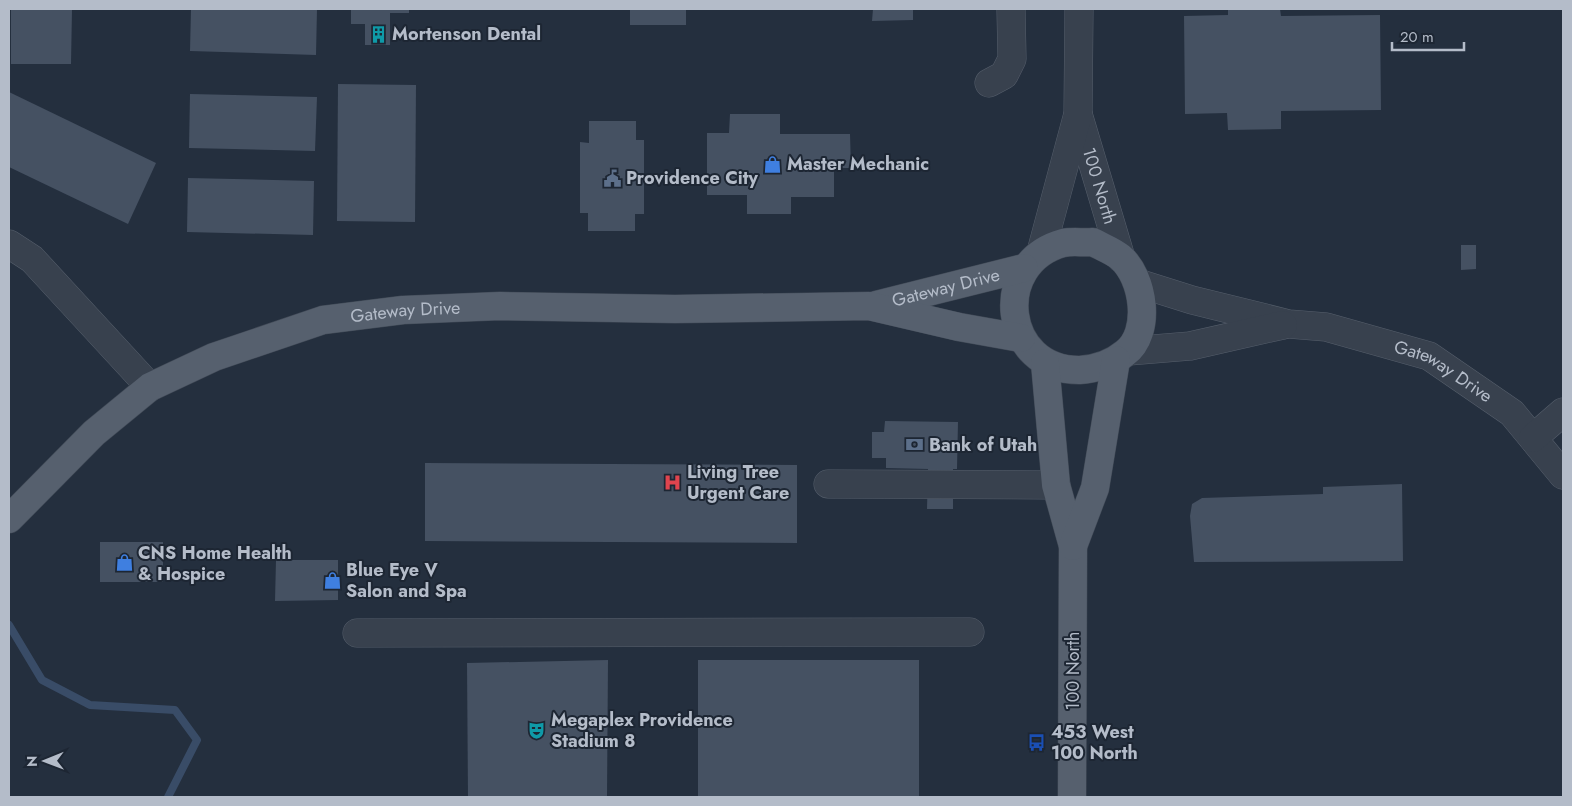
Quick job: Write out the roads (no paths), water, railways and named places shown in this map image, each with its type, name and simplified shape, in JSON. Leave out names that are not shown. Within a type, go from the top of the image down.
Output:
[{"type":"main road","points":[[1093,242],[1120,258],[1138,283],[1143,305],[1140,329],[1122,355],[1089,370],[1064,370],[1046,363],[1030,351],[1021,338],[1015,313],[1015,290],[1032,260],[1065,243],[1093,242]]},
{"type":"main road","name":"Gateway Drive","points":[[870,306],[1032,260]]},
{"type":"main road","name":"Gateway Drive","points":[[9,519],[94,433],[150,387],[214,356],[323,320],[403,310],[500,306],[675,309],[870,306],[959,327],[1021,338]]},
{"type":"main road","name":"100 North","points":[[1074,546],[1095,488],[1122,355]]},
{"type":"main road","name":"100 North","points":[[1046,363],[1056,485],[1074,546],[1072,797]]},
{"type":"street","points":[[988,83],[1004,75],[1012,59],[1011,9]]},
{"type":"street","name":"100 North","points":[[1079,9],[1078,114],[1120,258]]},
{"type":"street","name":"100 North","points":[[1032,260],[1078,114]]},
{"type":"street","points":[[9,244],[32,259],[150,387]]},
{"type":"street","name":"Gateway Drive","points":[[1138,283],[1192,300],[1290,324],[1326,327],[1429,356],[1512,412],[1563,475]]},
{"type":"street","name":"Gateway Drive","points":[[1122,355],[1190,346],[1290,324]]},
{"type":"street","points":[[1533,438],[1563,412]]},
{"type":"street","points":[[828,484],[1056,485]]},
{"type":"street","points":[[357,633],[970,632]]},
{"type":"waterway","points":[[9,625],[42,680],[90,705],[175,710],[197,740],[168,797]]},
{"type":"place","name":"Mortenson Dental","points":[[378,34]]},
{"type":"place","name":"Master Mechanic","points":[[773,164]]},
{"type":"place","name":"Providence City","points":[[612,178]]},
{"type":"place","name":"Bank of Utah","points":[[915,445]]},
{"type":"place","name":"Living Tree Urgent Care","points":[[673,482]]},
{"type":"place","name":"CNS Home Health & Hospice","points":[[124,563]]},
{"type":"place","name":"Blue Eye V Salon and Spa","points":[[332,580]]},
{"type":"place","name":"Megaplex Providence Stadium 8","points":[[537,730]]},
{"type":"place","name":"453 West 100 North","points":[[1037,742]]}]
